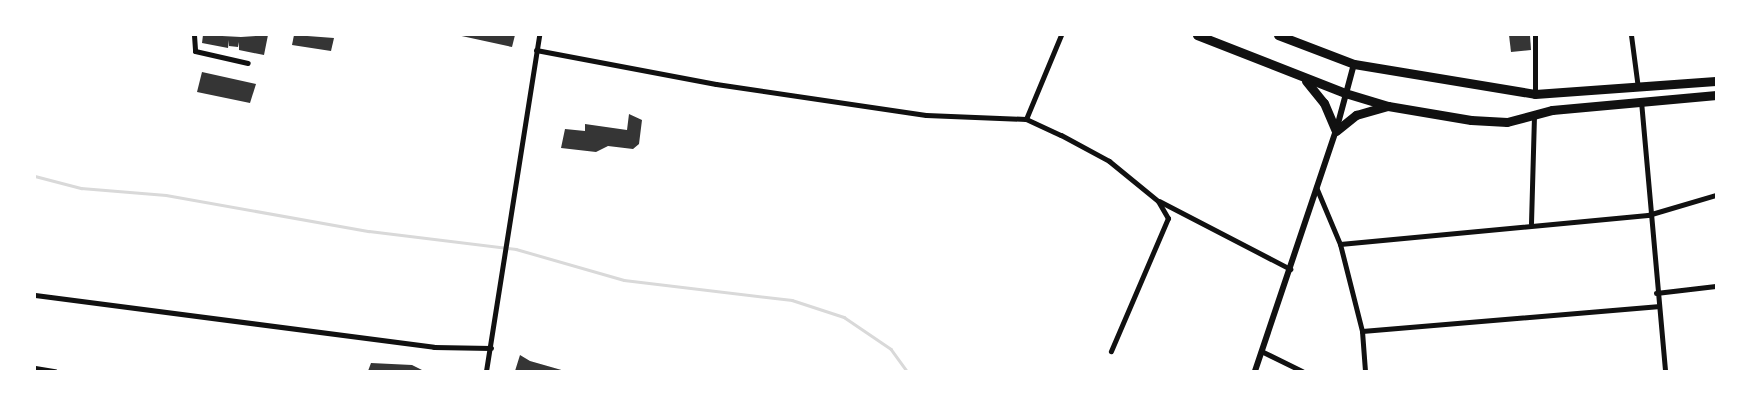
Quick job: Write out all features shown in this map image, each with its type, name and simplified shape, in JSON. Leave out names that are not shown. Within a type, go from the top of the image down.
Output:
[{"type":"main road","points":[[1197,35],[1305,80],[1388,106],[1507,122],[1534,113],[1716,95]]},
{"type":"main road","points":[[1278,35],[1354,64],[1535,94],[1638,89],[1716,81]]},
{"type":"main road","points":[[1305,80],[1324,103],[1336,131],[1356,115],[1388,106]]},
{"type":"street","points":[[194,35],[195,51],[248,63]]},
{"type":"street","points":[[486,371],[539,35]]},
{"type":"street","points":[[1026,119],[1061,35]]},
{"type":"street","points":[[1535,35],[1535,94]]},
{"type":"street","points":[[1631,35],[1638,89]]},
{"type":"street","points":[[536,50],[716,84],[926,115],[1026,119],[1109,161],[1158,201],[1290,269]]},
{"type":"street","points":[[1255,371],[1336,131],[1344,93],[1354,64]]},
{"type":"street","points":[[1641,101],[1648,215],[1665,371]]},
{"type":"street","points":[[1531,223],[1534,113]]},
{"type":"street","points":[[1316,187],[1340,244],[1362,331],[1365,371]]},
{"type":"street","points":[[1340,244],[1531,223],[1648,215],[1716,195]]},
{"type":"street","points":[[1110,352],[1165,232],[1168,218],[1158,201]]},
{"type":"street","points":[[1656,293],[1716,286]]},
{"type":"street","points":[[35,296],[434,346],[491,348]]},
{"type":"street","points":[[1362,331],[1658,306]]},
{"type":"street","points":[[1261,351],[1302,371]]},
{"type":"street","points":[[35,368],[55,371]]},
{"type":"building","points":[[203,35],[241,37],[268,35],[264,55],[239,50],[239,42],[238,47],[229,46],[229,40],[228,48],[202,43]]},
{"type":"building","points":[[294,35],[334,38],[331,51],[292,45]]},
{"type":"building","points":[[457,35],[515,35],[512,47]]},
{"type":"building","points":[[1509,35],[1530,35],[1531,50],[1511,52]]},
{"type":"building","points":[[202,72],[256,84],[250,103],[197,92]]},
{"type":"building","points":[[629,114],[642,120],[639,144],[633,149],[608,146],[596,152],[561,148],[565,129],[585,131],[585,124],[627,130]]},
{"type":"building","points":[[520,355],[530,361],[565,371],[515,371]]},
{"type":"building","points":[[371,363],[412,365],[424,371],[368,371]]},
{"type":"waterway","points":[[35,176],[81,188],[166,195],[369,231],[516,249],[624,280],[792,300],[844,317],[891,349],[907,371]]}]
